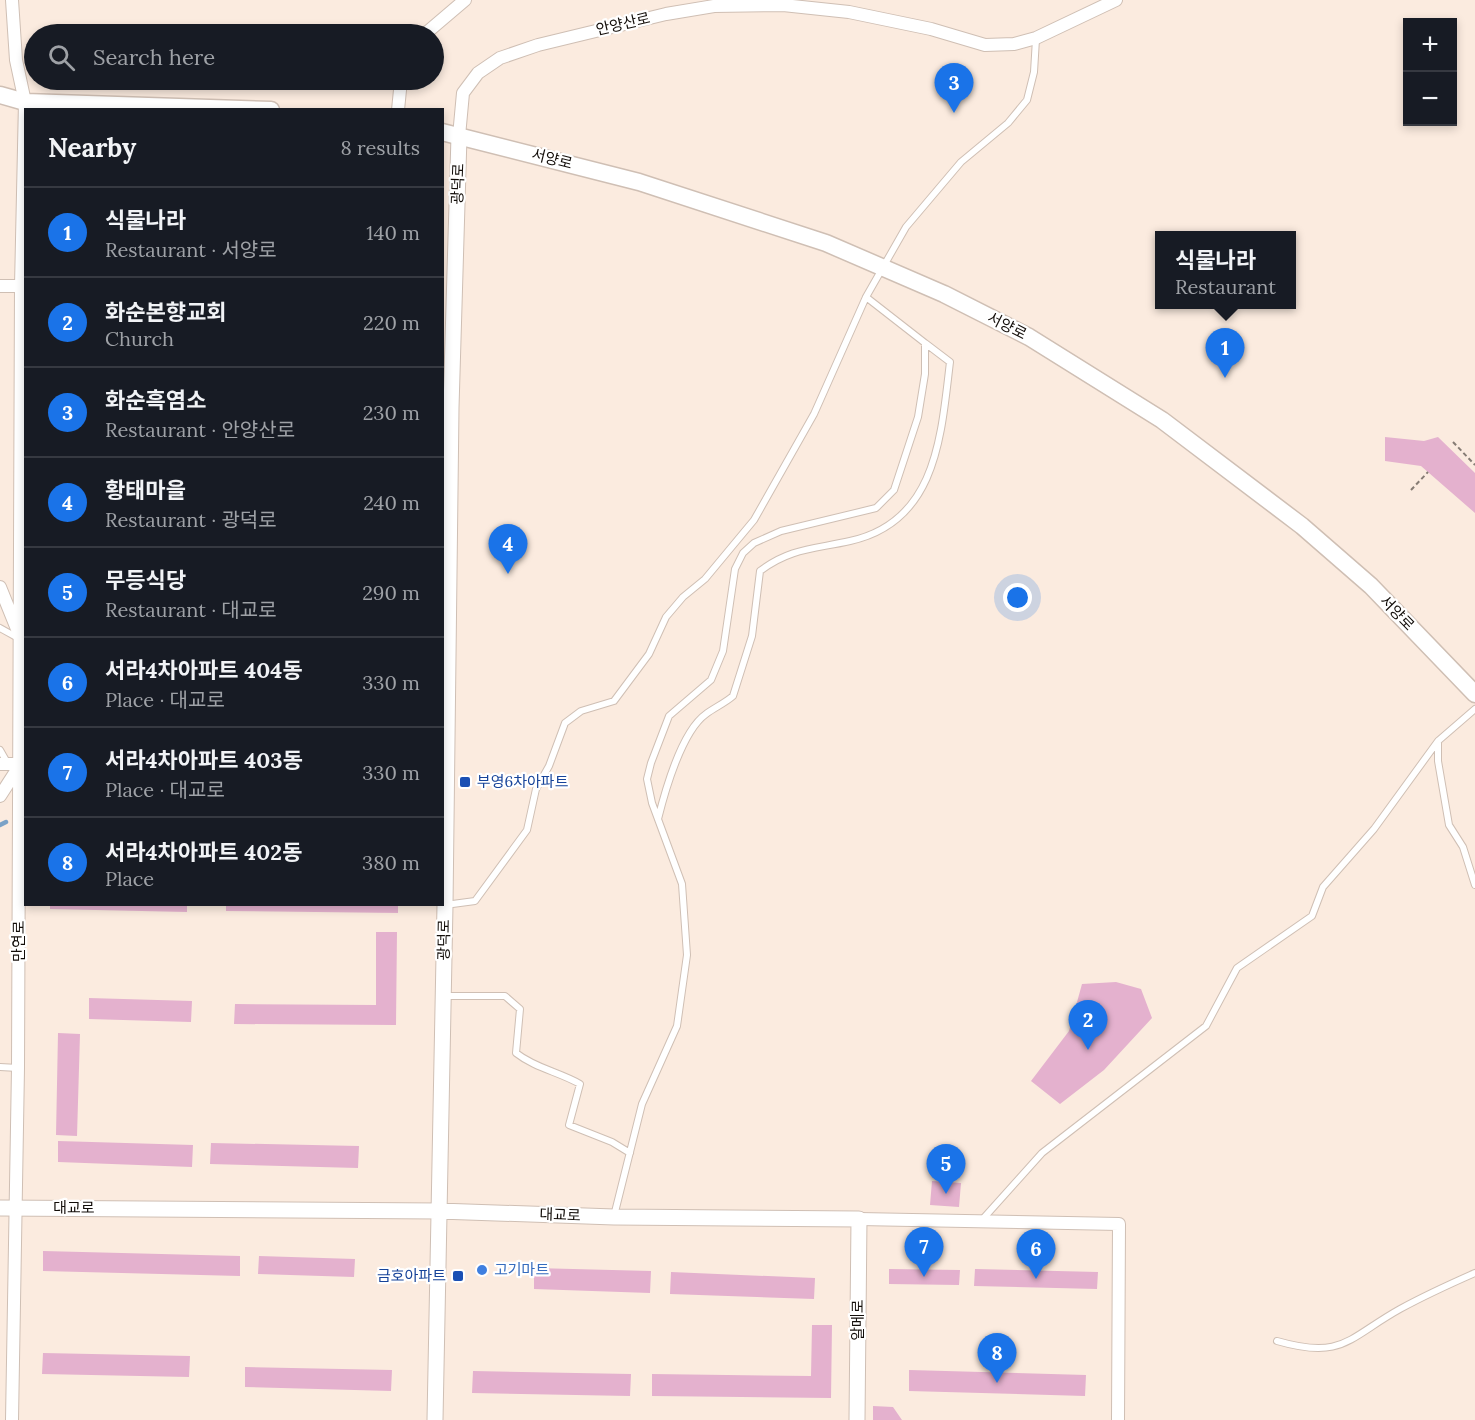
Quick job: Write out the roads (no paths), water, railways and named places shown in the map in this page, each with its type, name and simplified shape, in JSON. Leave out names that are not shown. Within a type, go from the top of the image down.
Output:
[{"type":"main road","points":[[0,95],[25,102],[210,108]]},
{"type":"main road","points":[[0,108],[25,102]]},
{"type":"main road","name":"서양로","points":[[451,134],[639,182],[826,243],[944,294],[1029,338],[1162,420],[1302,526],[1371,586],[1473,689]]},
{"type":"street","name":"만연로","points":[[12,0],[16,60],[25,108]]},
{"type":"street","points":[[437,24],[465,0]]},
{"type":"street","name":"안양산로","points":[[451,134],[463,93],[478,74],[500,58],[538,45],[666,14],[714,6],[783,5],[849,12],[931,29],[985,45],[1014,45],[1036,38],[1116,0]]},
{"type":"street","points":[[398,108],[400,90]]},
{"type":"street","name":"광덕로","points":[[435,1420],[445,905],[445,646],[451,134]]},
{"type":"street","name":"만연로","points":[[12,1420],[18,1068],[10,764],[23,639],[21,286],[24,148]]},
{"type":"street","points":[[0,286],[21,286]]},
{"type":"street","points":[[0,588],[23,639]]},
{"type":"street","points":[[0,796],[10,764]]},
{"type":"street","name":"대교로","points":[[0,1208],[439,1211],[614,1217],[1119,1224],[1118,1420]]},
{"type":"street","name":"알메로","points":[[857,1420],[858,1219]]},
{"type":"lane","points":[[445,905],[475,901],[527,830],[536,789],[549,766],[566,723],[581,711],[614,701],[650,654],[670,612],[683,597],[705,579],[754,520],[814,414],[866,297],[906,227],[961,162],[1008,123],[1027,100],[1034,72],[1036,38]]},
{"type":"lane","points":[[658,820],[666,786],[692,732],[705,715],[733,696],[752,636],[760,571],[774,561],[798,550],[870,537],[909,510],[938,449],[950,362],[866,297]]},
{"type":"lane","points":[[614,1217],[650,1082],[672,1042],[677,1026],[687,955],[682,884],[658,820],[647,779],[651,763],[669,716],[711,680],[723,651],[735,569],[743,553],[754,543],[781,531],[876,508],[894,489],[918,417],[925,374],[925,343]]},
{"type":"lane","points":[[0,628],[23,639]]},
{"type":"lane","points":[[981,1221],[1042,1153],[1206,1026],[1237,968],[1312,916],[1323,886],[1374,829],[1438,741],[1475,709]]},
{"type":"lane","points":[[1438,741],[1438,761],[1449,825],[1463,847],[1475,885]]},
{"type":"lane","points":[[0,750],[10,764]]},
{"type":"lane","points":[[443,996],[505,996],[515,1004],[520,1009],[516,1053],[534,1065],[564,1075],[580,1084],[569,1125],[612,1142],[630,1153]]},
{"type":"lane","points":[[0,1068],[18,1068]]},
{"type":"lane","points":[[1277,1341],[1314,1349],[1334,1347],[1366,1333],[1399,1310],[1475,1273]]},
{"type":"waterway","points":[[0,825],[6,822]]},
{"type":"place","name":"화순흑염소","points":[[954,113]]},
{"type":"place","name":"식물나라","points":[[1225,378]]},
{"type":"place","name":"황태마을","points":[[508,574]]},
{"type":"place","name":"부영6차아파트","points":[[465,782]]},
{"type":"place","name":"화순본향교회","points":[[1088,1050]]},
{"type":"place","name":"무등식당","points":[[946,1194]]},
{"type":"place","name":"고기마트","points":[[482,1270]]},
{"type":"place","name":"금호아파트","points":[[458,1276]]},
{"type":"place","name":"서라4차아파트 403동","points":[[924,1277]]},
{"type":"place","name":"서라4차아파트 404동","points":[[1036,1279]]},
{"type":"place","name":"서라4차아파트 402동","points":[[997,1383]]}]
